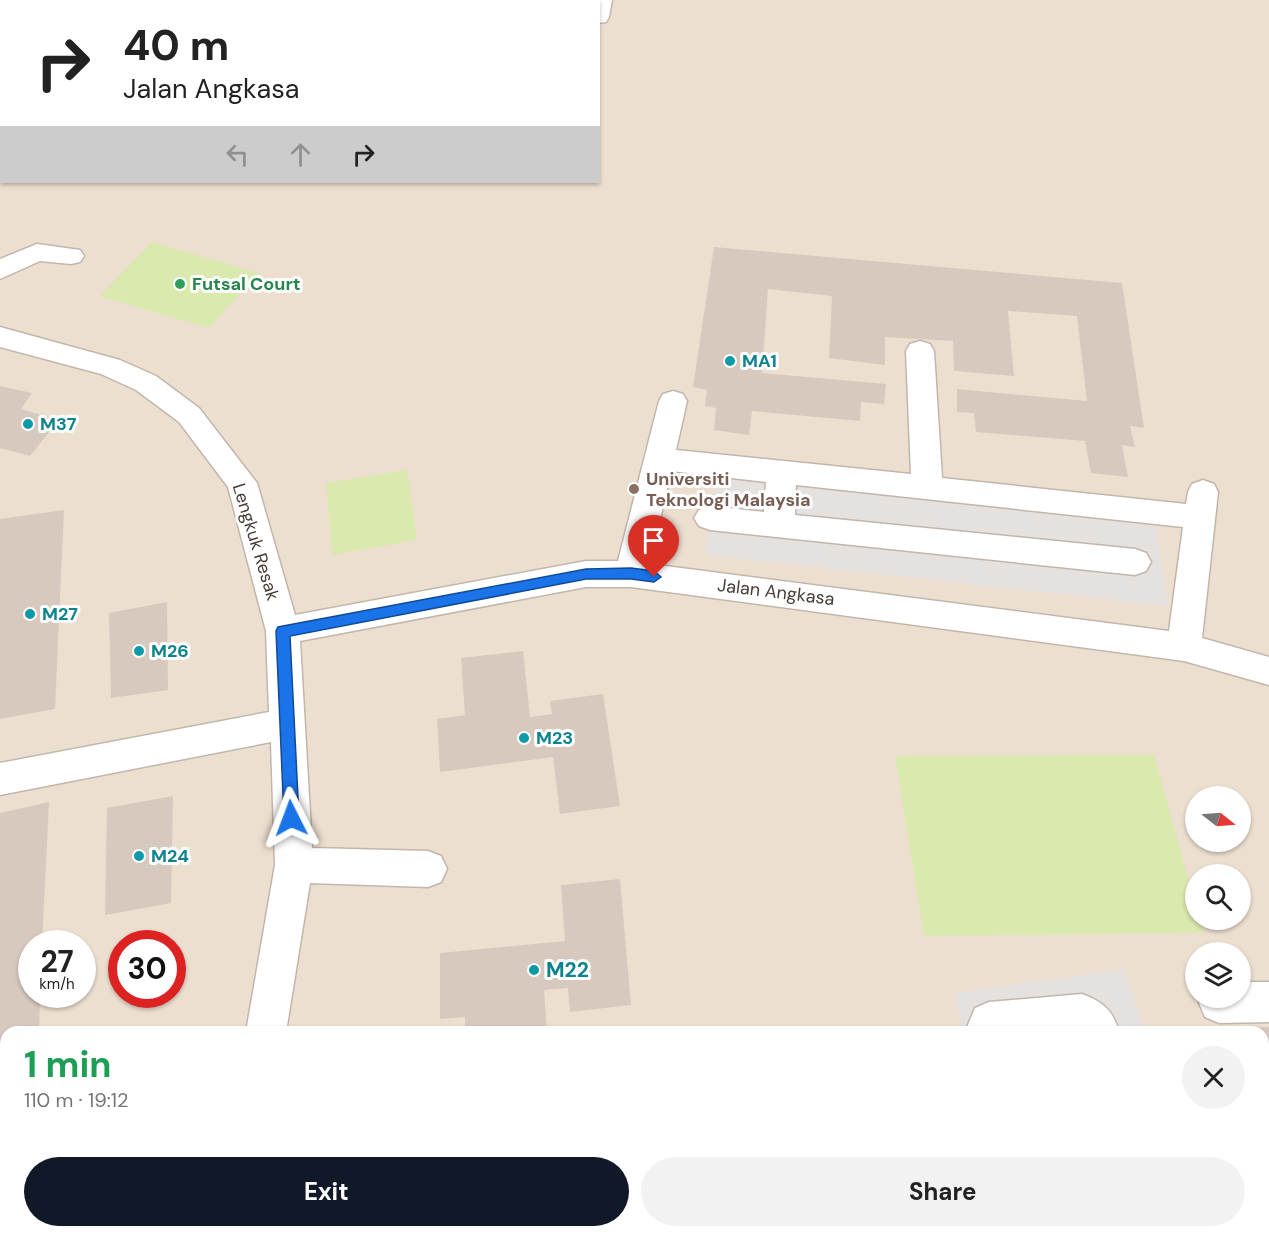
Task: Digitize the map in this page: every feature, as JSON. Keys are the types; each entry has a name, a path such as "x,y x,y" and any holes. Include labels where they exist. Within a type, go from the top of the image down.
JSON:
{"street":[{"path":"0,270 37,252 71,256"},
{"name":"Lengkuk Resak","path":"0,337 110,367 146,383 189,415 242,483 282,631 294,865 267,1026"},
{"path":"920,351 927,487"},
{"path":"631,574 673,401"},
{"path":"660,459 1082,504 1202,505 1184,647"},
{"path":"778,525 782,472"},
{"path":"1082,504 1085,556"},
{"path":"710,518 1136,562"},
{"name":"Jalan Angkasa","path":"282,631 586,574 631,574 1184,647 1269,671"},
{"path":"0,779 287,724"},
{"path":"294,865 428,869"},
{"path":"1251,1002 1269,1002"},
{"path":"987,1026 989,1022 1082,1014 1096,1026"}],"shaded area":[{"name":"Universiti Teknologi Malaysia","path":"600,0 1269,0 1269,1026 0,1026 0,183 600,183"},
{"path":"717,476 1156,522 1168,606 705,555"},
{"path":"1124,969 1144,1026 962,1026 954,993"}],"green space":[{"name":"Futsal Court","path":"152,242 259,273 209,328 100,296"},
{"path":"407,470 417,540 332,555 326,483"},
{"path":"1154,755 1185,867 1185,930 1203,930 1204,933 924,936 895,756"}],"building":[{"name":"MA1","path":"714,247 1122,283 1144,428 1130,426 1135,447 1122,445 1128,477 1091,473 1085,441 976,432 974,413 957,412 957,389 1087,401 1077,316 1008,311 1014,376 954,371 953,341 885,337 885,365 829,358 832,296 768,289 762,373 886,384 884,404 861,402 860,421 752,411 749,435 714,430 716,408 705,406 707,390 693,387"},
{"name":"M37","path":"0,386 32,393 21,409 59,420 30,456 0,448"},
{"name":"M27","path":"64,510 55,709 0,719 0,519"},
{"name":"M26","path":"167,602 168,690 111,698 109,613"},
{"name":"M23","path":"523,651 530,717 552,714 550,701 603,694 620,806 560,814 553,757 440,772 437,719 465,715 461,658"},
{"name":"M24","path":"173,796 171,903 105,915 107,808"},
{"path":"49,802 43,930 18,930 18,1008 40,1008 39,1026 0,1026 0,813"},
{"name":"M22","path":"620,879 631,1005 570,1012 568,988 544,990 547,1026 465,1026 465,1017 440,1019 440,953 565,941 561,885"}],"place":[{"name":"Futsal Court","path":"180,284"},
{"name":"MA1","path":"730,361"},
{"name":"M37","path":"28,424"},
{"name":"Universiti Teknologi Malaysia","path":"634,489"},
{"name":"M27","path":"30,614"},
{"name":"M26","path":"139,651"},
{"name":"M23","path":"524,738"},
{"name":"M24","path":"139,856"},
{"name":"M22","path":"534,970"}],"route":[{"path":"291,818 282,631 586,574 631,574 654,577"}]}
